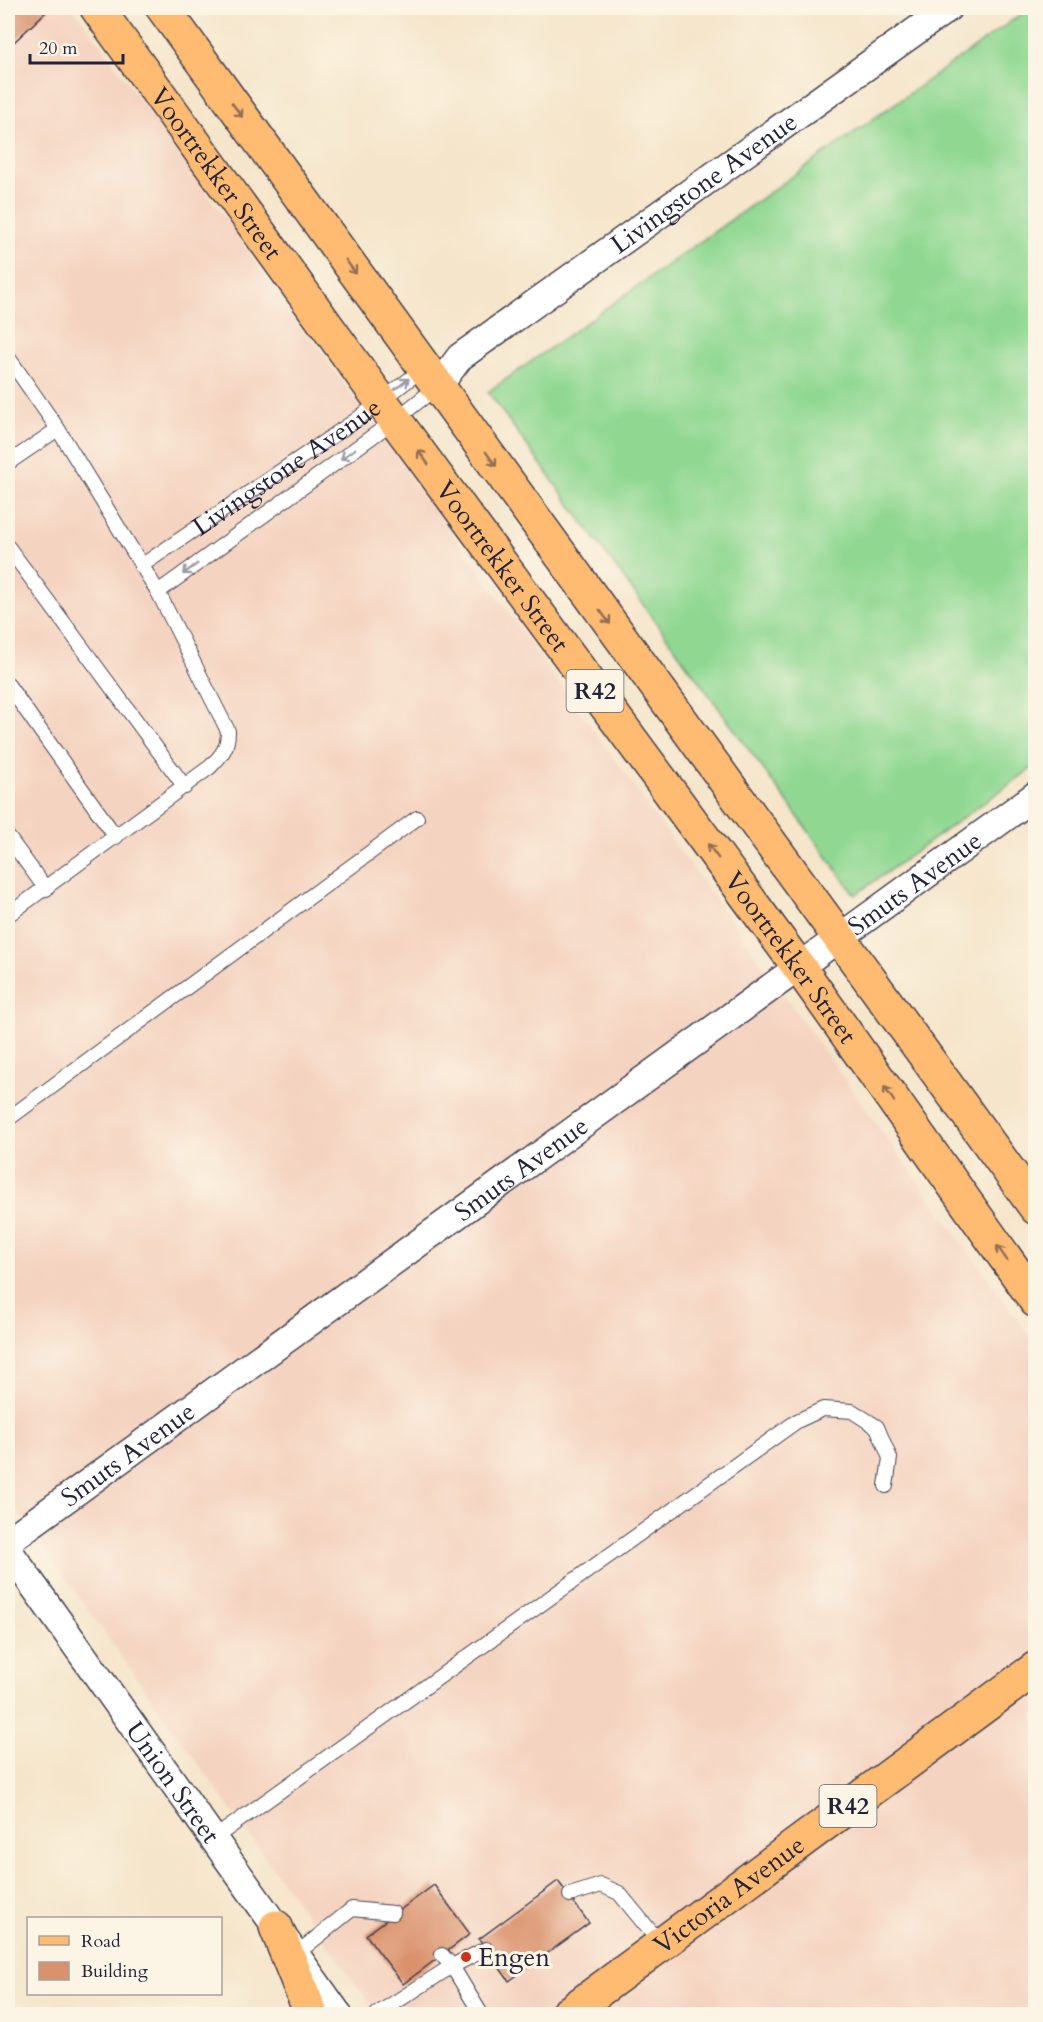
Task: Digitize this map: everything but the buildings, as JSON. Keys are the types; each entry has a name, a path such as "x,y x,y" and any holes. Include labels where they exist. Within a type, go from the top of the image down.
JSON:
{"main road":[{"name":"Voortrekker Street","path":"97,8 388,410 799,967 1035,1301"},
{"name":"Voortrekker Street","path":"163,8 1035,1208"},
{"name":"Victoria Avenue","path":"567,2014 1035,1668"},
{"path":"276,1927 311,2014"}],"street":[{"name":"Livingstone Avenue","path":"431,377 948,8"},
{"name":"Smuts Avenue","path":"8,1541 1035,795"},
{"name":"Union Street","path":"8,1550 338,2014"}],"lane":[{"path":"8,357 58,429 158,592 228,731 228,743 223,755 185,787 8,915"},
{"name":"Livingstone Avenue","path":"158,592 431,377"},
{"name":"Livingstone Avenue","path":"141,566 388,410 431,377"},
{"path":"8,463 58,429"},
{"path":"8,547 185,787"},
{"path":"8,686 116,837"},
{"path":"8,1119 417,818"},
{"path":"8,837 46,889"},
{"path":"213,1839 797,1421 823,1409 852,1411 877,1427 890,1458 885,1486"},
{"path":"570,1895 601,1886 619,1893 661,1944"},
{"path":"295,1955 352,1909 393,1912"},
{"path":"377,2014 452,1966 486,1949"},
{"path":"442,1955 452,1966 481,2014"}],"shaded area":[{"path":"8,8 74,8 1035,1344 1035,2014 377,2014 8,1498"}],"green space":[{"path":"1030,8 1036,8 1035,766 855,895 488,392"}],"place":[{"name":"Engen","path":"466,1957"}]}
